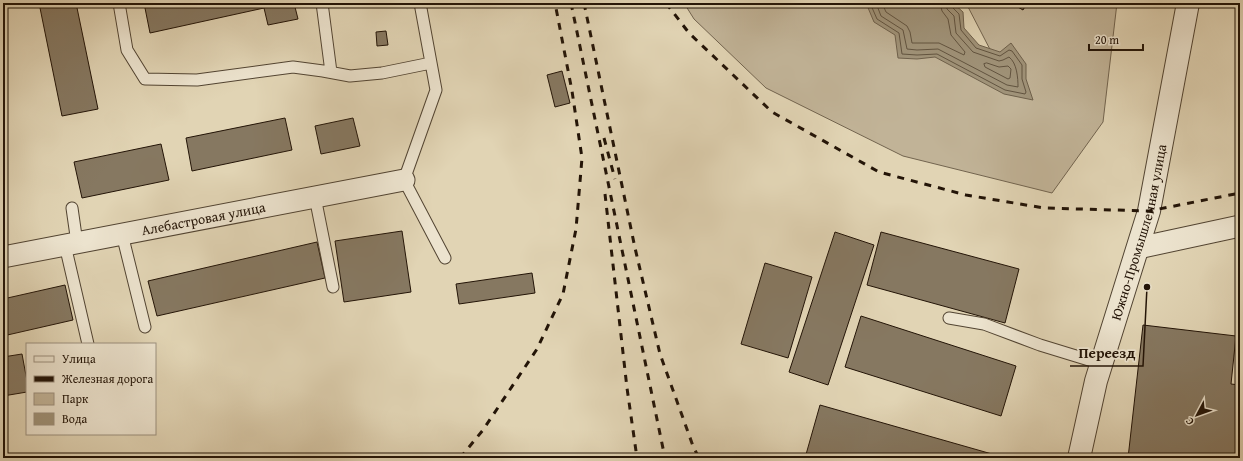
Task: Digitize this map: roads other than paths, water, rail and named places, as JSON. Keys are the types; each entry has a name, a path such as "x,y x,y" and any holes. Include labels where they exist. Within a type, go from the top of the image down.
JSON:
{"street":[{"name":"Южно-Промышленная улица","path":"1079,458 1096,381 1149,211 1188,3"},
{"name":"Алебастровая улица","path":"3,258 404,180"},
{"path":"1138,248 1240,226"}],"lane":[{"path":"119,3 127,50 145,79 197,80 292,67 350,76 382,73 431,63"},
{"path":"322,3 324,28 331,72"},
{"path":"420,3 436,90 404,180 445,258"},
{"path":"315,197 334,287"},
{"path":"72,208 71,244 88,343"},
{"path":"122,234 144,327"},
{"path":"949,318 984,324 1040,345 1102,364"}],"water":[{"path":"866,3 953,3 963,12 964,28 979,45 1000,52 1011,43 1026,64 1026,79 1033,100 1004,94 935,57 917,59 898,58 895,35 874,22"}],"railway":[{"path":"460,458 483,430 537,349 563,294 576,229 582,158 572,91 555,3"},
{"path":"571,3 665,458"},
{"path":"584,3 635,248 660,354 693,446 699,458"},
{"path":"666,3 689,33 772,112 879,172 966,195 1044,208 1149,211 1240,193"},
{"path":"604,138 615,179"},
{"path":"605,194 627,388 637,458"}],"place":[{"name":"Переезд","path":"1147,287"}]}
